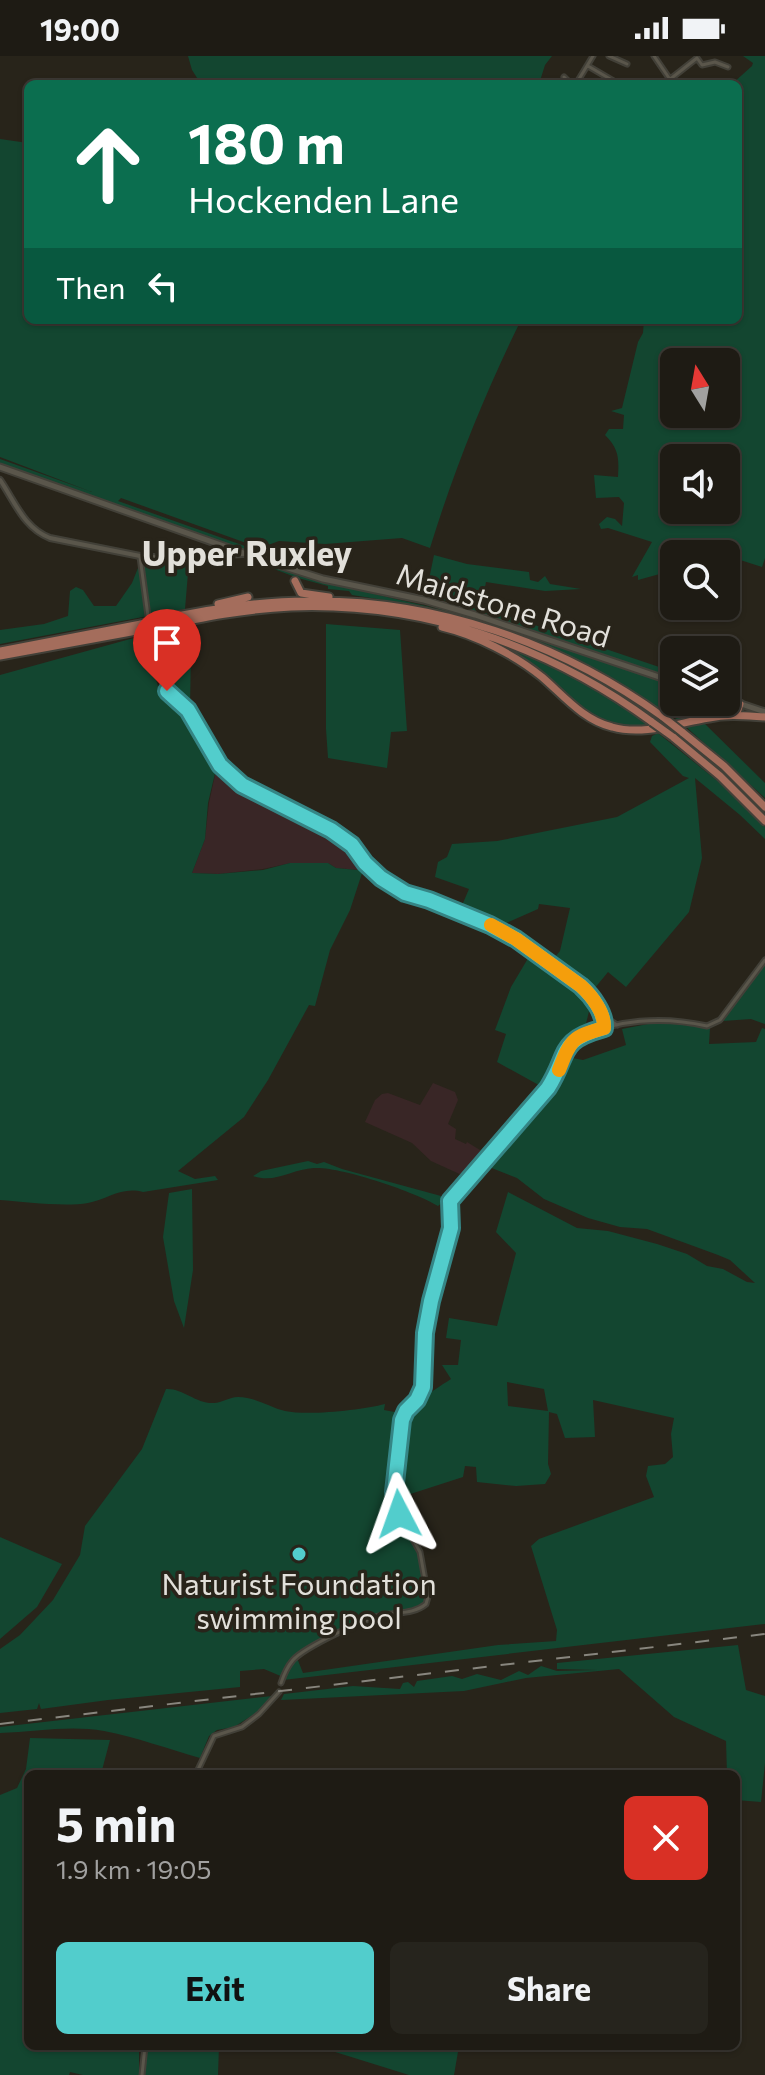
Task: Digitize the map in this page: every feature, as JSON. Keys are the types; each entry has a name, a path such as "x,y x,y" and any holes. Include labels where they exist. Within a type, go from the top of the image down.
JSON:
{"highway":[{"path":"295,581 298,589 306,595 355,599 434,614 582,666 663,717 724,766 765,807"},
{"path":"149,625 248,597"},
{"path":"170,618 277,602 331,601 383,605"},
{"path":"0,654 149,625 293,607 393,613 478,628 573,670 603,688 673,737 720,776 765,821"},
{"path":"393,613 448,628 507,654 540,676 587,716 609,727 629,731 650,730 726,716"},
{"path":"740,715 765,714"}],"main road":[{"name":"Maidstone Road","path":"0,467 323,579 424,600 660,677"},
{"path":"740,704 765,714"}],"street":[{"path":"577,80 593,56"},
{"path":"609,56 627,64"},
{"path":"654,56 669,78 696,57 702,65 715,62 728,67"},
{"path":"588,66 612,80"},
{"path":"564,77 568,80"},
{"path":"0,480 25,522 50,538 140,556 165,558 246,554"},
{"path":"140,556 157,672 167,691 192,716 220,765 242,785 331,830 352,845 381,878 405,893 459,912 516,939 581,986 605,1018 617,1025"},
{"path":"281,1683 287,1668 301,1654 366,1620 384,1614 413,1611 426,1604 428,1597 420,1552 399,1514 394,1492 402,1420 423,1387 425,1333 451,1228 450,1201 548,1088 569,1044 583,1035 617,1025 665,1019 713,1025 765,960"},
{"path":"604,1028 605,1018"},
{"path":"198,1770 214,1736 242,1727 279,1692"},
{"path":"142,2075 145,2050"}],"shaded area":[{"path":"218,761 242,785 352,845 365,863 358,870 336,868 328,863 291,863 218,874 192,873 205,839"},
{"path":"433,1083 455,1092 458,1100 448,1124 456,1129 455,1139 467,1142 488,1155 465,1181 464,1176 431,1161 412,1143 365,1122 375,1100 382,1094 388,1093 420,1105"}],"green space":[{"path":"188,56 552,56 540,80 198,80"},
{"path":"743,56 765,56 765,558 762,567 740,560 740,540 660,540 660,574 638,580 638,575 632,577 652,542 608,528 601,529 599,524 607,517 615,519 622,526 624,503 619,497 596,498 594,475 618,477 617,454 605,435 609,429 623,429 624,415 611,411 622,408 644,324 742,324 742,80 736,80 753,63"},
{"path":"0,139 24,142 24,324 519,324 471,432 430,548 402,538 325,544 279,541 260,548 121,498 118,501 259,551 247,553 0,464 0,459 92,492 0,457"},
{"path":"434,555 467,564 529,572 530,580 538,582 545,576 550,584 581,589 545,591 486,582 481,607 660,667 660,674 426,594"},
{"path":"239,556 335,585 474,617 660,680 660,709 584,663 530,640 434,608 352,595 349,591 328,589 328,586"},
{"path":"148,559 189,561 185,609 0,644 0,630 44,624 68,616 70,591 76,587 83,590 94,606 116,606 138,568 149,564"},
{"path":"326,624 400,630 407,731 391,732 387,768 328,758"},
{"path":"474,635 566,673 650,727 615,724 602,719 580,706 535,669"},
{"path":"141,636 158,686 189,718 217,765 208,803 205,839 192,873 263,870 290,863 328,863 336,868 357,870 365,864 350,910 330,950 315,1006 309,1005 244,1117 178,1171 195,1179 215,1176 218,1180 143,1192 128,1191 79,1204 0,1200 0,675"},
{"path":"191,650 190,708 169,689 164,678"},
{"path":"672,716 708,716 680,721"},
{"path":"702,721 765,783 765,798 684,725"},
{"path":"658,733 725,787 765,827 765,839 695,778 702,858 689,912 626,987 608,972 590,994 550,963 560,951 570,908 539,904 538,909 502,925 460,910 469,889 435,877 438,862 447,857 452,844 497,841 617,817 689,778 683,776 650,742 652,736"},
{"path":"522,944 589,995 591,1003 584,1032 573,1038 546,1089 497,1062 506,1034 495,1030 511,987 530,955"},
{"path":"765,963 765,1024 751,1019 723,1021"},
{"path":"658,1022 710,1028 709,1044 756,1042 762,1028 765,1029 765,1624 283,1680 283,1677 264,1669 240,1671 240,1687 41,1709 39,1703 37,1709 0,1713 0,1649 20,1635 53,1600 80,1555 85,1526 142,1449 166,1389 207,1403 244,1397 285,1411 335,1412 385,1404 384,1410 400,1413 393,1503 420,1552 428,1597 425,1604 412,1611 384,1614 307,1650 297,1658 303,1673 498,1645 556,1641 557,1630 531,1546 539,1539 654,1497 646,1476 648,1466 665,1464 673,1457 671,1434 674,1418 593,1400 595,1437 565,1438 557,1414 549,1412 548,1464 551,1474 545,1484 516,1486 477,1482 476,1467 465,1466 463,1477 398,1498 398,1483 406,1429 412,1411 425,1397 451,1379 442,1365 458,1365 461,1340 446,1338 449,1318 497,1326 516,1253 496,1232 508,1192 577,1228 608,1231 657,1244 755,1283 730,1260 647,1229 620,1227 588,1218 544,1199 517,1178 484,1165 551,1088 567,1057 583,1060 626,1045 622,1029","holes":["507,1382 544,1389 548,1411 508,1406"]},
{"path":"308,1161 317,1164 324,1162 441,1196 444,1201 438,1206 377,1181 326,1168 306,1169 269,1178 253,1176 261,1171"},
{"path":"192,1189 193,1270 184,1328 174,1301 163,1237 169,1193"},
{"path":"0,1537 62,1564 37,1607 0,1639"},
{"path":"738,1645 746,1690 765,1696 765,1763 761,1802 740,1800 740,1770 727,1770 726,1741 674,1717 619,1669 526,1678 464,1691 281,1700 284,1694 353,1686 400,1689 403,1683 408,1682 414,1687 417,1681 452,1676 462,1679 477,1674 501,1680 519,1671 528,1675 541,1666 557,1671 597,1670 557,1669 557,1663"},
{"path":"272,1696 256,1713 234,1727 217,1730 209,1736 200,1758 128,1736 91,1729 0,1733 0,1727"},
{"path":"30,1738 110,1740 102,1770 26,1769"},
{"path":"24,1773 24,2050 139,2050 139,2075 83,2075 70,2072 69,2075 0,2075 0,1795 17,1788"},
{"path":"147,2050 219,2050 218,2075 145,2075"},
{"path":"326,2050 458,2050 454,2075 409,2075"}],"railway":[{"path":"0,1724 765,1634"}],"slow traffic":[{"path":"491,925 516,939 581,986 605,1018 604,1028 574,1039 569,1044 559,1070"}],"place":[{"name":"Naturist Foundation swimming pool","path":"299,1554"}],"district":[{"name":"Upper Ruxley","path":"247,554"}],"route":[{"path":"167,691 188,710 220,765 242,785 331,830 352,845 381,878 405,893 459,912 516,939 589,993 605,1018 604,1028 574,1039 569,1044 548,1088 450,1201 451,1228 425,1333 423,1387 402,1420 394,1492 399,1514"}]}
